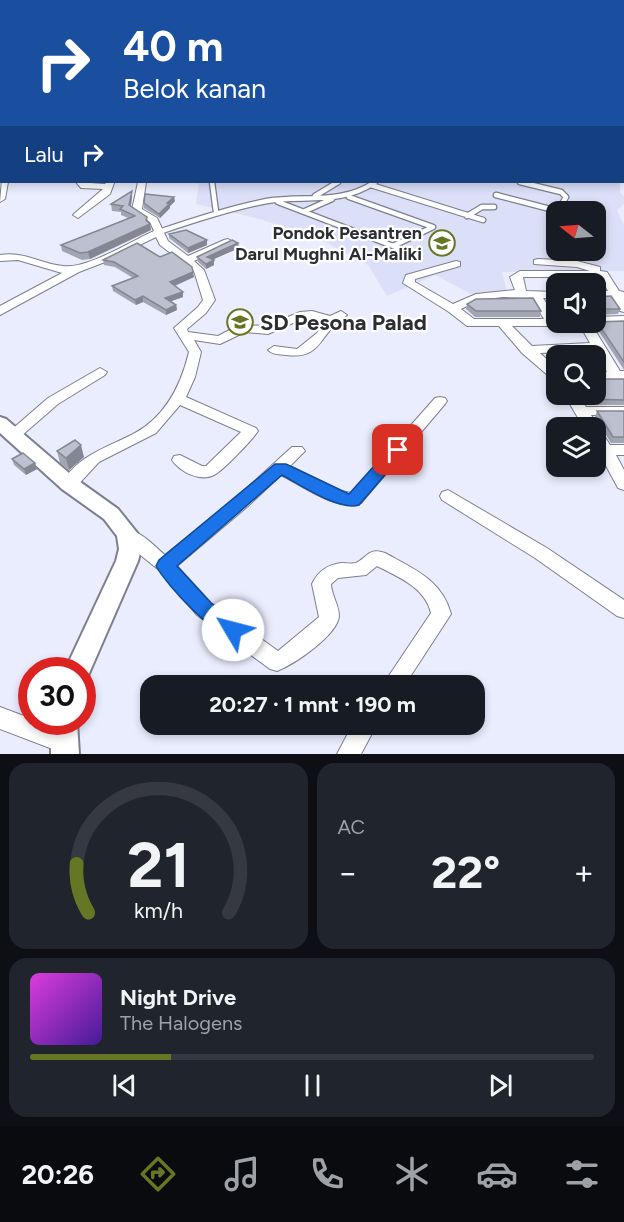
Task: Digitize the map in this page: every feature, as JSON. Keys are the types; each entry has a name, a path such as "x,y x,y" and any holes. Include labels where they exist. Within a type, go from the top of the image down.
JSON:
{"street":[{"path":"0,199 4,183"},
{"path":"78,215 107,192 109,184 90,188 80,183"},
{"path":"69,484 83,464 153,428 168,414 193,363 195,352 180,328 202,310 209,295 199,270 164,243 154,220 137,210 142,183"},
{"path":"0,310 75,270 159,232"},
{"path":"186,261 228,242"},
{"path":"0,258 16,256 53,268 75,270"},
{"path":"538,262 589,265 601,273"},
{"path":"456,264 422,273 408,280 471,323 546,322"},
{"path":"522,294 516,277 520,274 546,274"},
{"path":"606,278 619,294 624,308"},
{"path":"453,309 470,298 522,294 546,295"},
{"path":"535,295 546,311"},
{"path":"186,335 220,340 243,328 268,330 300,316 337,318 321,336 300,353 274,350"},
{"path":"606,321 624,320"},
{"path":"503,323 527,350 546,366"},
{"path":"527,350 546,349"},
{"path":"606,357 620,375"},
{"path":"100,372 8,428 35,456 111,514 128,534 165,566 204,609 277,662 291,655 326,622 329,616 321,584 325,578 339,570 360,570 373,559 379,558 430,588 440,605 441,614 399,675"},
{"path":"176,398 251,431 210,471 200,472 180,460"},
{"path":"281,468 338,497 355,499 440,401"},
{"path":"578,405 586,417"},
{"path":"582,411 624,411"},
{"path":"606,450 624,450"},
{"path":"165,566 281,468 297,451"},
{"path":"606,452 624,484"},
{"path":"448,496 541,553 624,610"},
{"path":"84,657 127,561 130,549 128,534"},
{"path":"0,718 64,739"},
{"path":"348,754 359,735"}],"lane":[{"path":"212,183 216,212"},
{"path":"313,197 336,183"},
{"path":"349,197 373,183 483,220"},
{"path":"496,195 550,209 559,209 565,201 566,197 561,192 524,183"},
{"path":"305,211 337,197"},
{"path":"159,232 216,212 273,200 349,197 433,227 393,246"},
{"path":"273,200 405,251"},
{"path":"467,216 482,207 494,207"}],"shaded area":[{"name":"Pondok Pesantren Darul Mughni Al-Maliki","path":"199,183 620,183 620,193 624,196 624,204 617,210 624,226 624,271 502,272 507,292 471,294 435,275 387,296 368,265 314,236 252,217 196,204"}],"building":[{"path":"132,191 129,205 147,217 146,220 150,224 88,252 80,253 61,245 135,216 120,209 123,206 111,204"},
{"path":"145,194 174,197 159,214 144,203"},
{"path":"186,230 207,240 188,248 169,234"},
{"path":"232,240 238,243 207,257 214,260 206,264 197,257"},
{"path":"137,243 160,257 172,252 192,267 193,272 170,282 183,292 165,298 176,305 166,310 143,296 135,300 112,286 138,276 114,262 103,260"},
{"path":"606,296 611,296 620,309 606,309"},
{"path":"533,298 541,311 476,311 467,304 476,299"},
{"path":"624,321 624,362 604,333 606,322"},
{"path":"606,379 624,379 624,400 606,399"},
{"path":"597,411 624,411 624,437 613,437 606,426 606,417 601,417"},
{"path":"75,440 81,445 66,458 57,451"},
{"path":"23,453 35,463 24,469 12,459"}],"place":[{"name":"Pondok Pesantren Darul Mughni Al-Maliki","path":"442,243"},
{"name":"SD Pesona Palad","path":"240,322"}],"route":[{"path":"233,630 204,609 165,566 281,468 338,497 353,500 398,450"}]}
